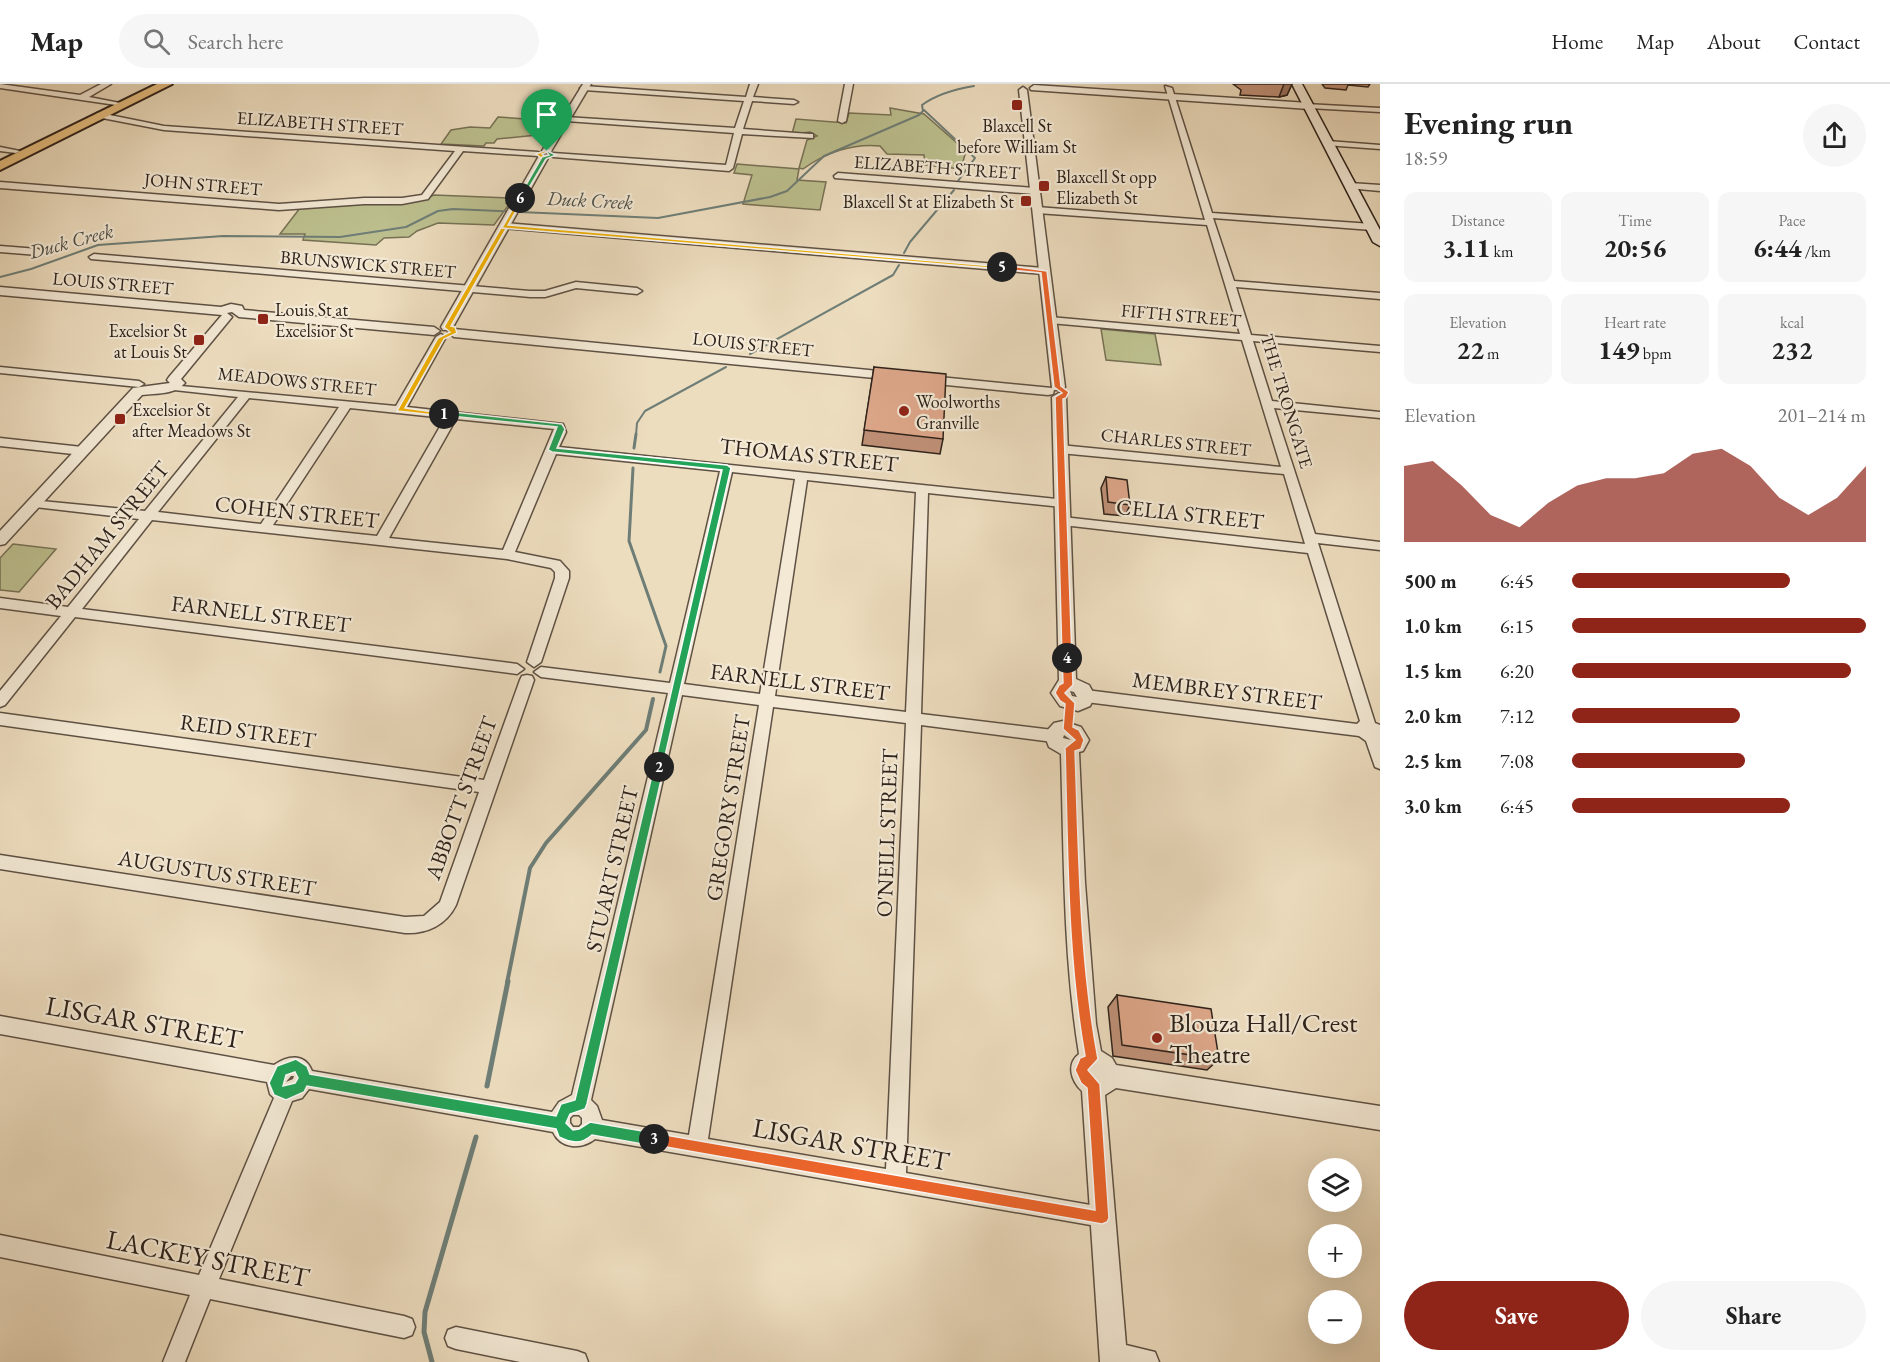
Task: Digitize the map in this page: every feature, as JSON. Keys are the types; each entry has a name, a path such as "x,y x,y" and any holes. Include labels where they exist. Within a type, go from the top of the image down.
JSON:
{"main road":[{"path":"0,159 156,84"},
{"path":"0,166 166,84"},
{"path":"1297,84 1377,234"}],"street":[{"path":"26,90 38,84"},
{"path":"81,98 107,84"},
{"path":"738,132 754,84"},
{"path":"842,121 849,84"},
{"path":"0,86 116,103"},
{"path":"400,409 585,86 794,102"},
{"path":"1145,1362 1114,1359 1102,1218 1098,1073 1085,1024 1064,738 1074,694 1060,449 1050,320 1034,191 1025,87 1170,92 1309,106 1380,110"},
{"name":"THE TRONGATE","path":"1170,92 1380,763"},
{"name":"ELIZABETH STREET","path":"100,116 151,127 729,168 738,132"},
{"path":"566,119 810,136"},
{"path":"1328,143 1380,147"},
{"path":"0,149 16,151"},
{"name":"JOHN STREET","path":"0,185 279,207 305,207 361,201 403,201 425,197 460,149"},
{"name":"ELIZABETH STREET","path":"838,176 1034,191"},
{"path":"1350,186 1380,188"},
{"path":"1037,210 1209,219 1377,234"},
{"path":"507,222 1044,271"},
{"path":"0,249 38,252"},
{"name":"BRUNSWICK STREET","path":"94,257 469,290 545,294 576,285 637,291"},
{"path":"1230,284 1380,296"},
{"name":"LOUIS STREET","path":"0,291 1055,392"},
{"path":"0,370 138,387 174,383 229,314"},
{"name":"FIFTH STREET","path":"1050,320 1380,349"},
{"name":"MEADOWS STREET","path":"174,383 246,394 559,426 561,429 552,450"},
{"path":"1,538 138,387"},
{"name":"BADHAM STREET","path":"0,701 246,394"},
{"path":"264,529 347,404"},
{"path":"1268,404 1380,414"},
{"path":"380,542 453,414"},
{"path":"0,442 82,451"},
{"name":"CHARLES STREET","path":"1060,449 1288,471"},
{"path":"507,555 552,450"},
{"name":"THOMAS STREET","path":"552,450 1062,503"},
{"name":"STUART STREET","path":"580,1104 727,468"},
{"name":"GREGORY STREET","path":"697,1147 802,476"},
{"name":"O'NEILL STREET","path":"896,1180 922,488"},
{"name":"COHEN STREET","path":"35,503 507,555 555,564"},
{"name":"CELIA STREET","path":"1063,521 1311,544 1380,546"},
{"name":"ABBOTT STREET","path":"427,923 441,915 447,905 562,578 562,571 555,564"},
{"name":"FARNELL STREET","path":"0,603 1064,738"},
{"name":"MEMBREY STREET","path":"1074,694 1372,732"},
{"name":"REID STREET","path":"0,719 489,787"},
{"name":"AUGUSTUS STREET","path":"0,862 405,925 427,923"},
{"name":"LISGAR STREET","path":"0,1025 282,1084 286,1067 296,1066 303,1070 304,1079 560,1123"},
{"path":"1098,1073 1380,1118"},
{"path":"174,1362 243,1192 282,1084"},
{"path":"580,1104 591,1114 590,1128 582,1135 572,1137 564,1132 560,1123 565,1109 580,1104"},
{"name":"LISGAR STREET","path":"590,1128 1102,1218"},
{"name":"LACKEY STREET","path":"0,1246 404,1327"},
{"path":"456,1338 577,1362"}],"green space":[{"path":"890,108 924,114 966,151 961,169 925,165 924,155 887,154 880,146 870,145 840,150 803,169 799,168 807,140 817,136 810,132 792,134 796,119 846,123 849,113 891,115"},
{"path":"498,117 555,121 547,134 497,139 494,143 486,143 484,146 441,144 451,130 470,127 490,128"},
{"path":"737,164 799,169 797,180 826,182 820,210 743,204 752,175 734,173"},
{"path":"434,195 509,198 506,203 510,203 494,225 438,223 417,231 409,237 384,238 376,245 303,240 305,234 280,234 300,208 422,200"},
{"path":"1101,329 1155,334 1161,365 1106,360"},
{"path":"13,544 56,549 19,592 0,590 0,558"}],"building":[{"name":"Woolworths Granville","path":"874,367 946,374 943,439 864,430"},
{"path":"1106,477 1127,480 1130,505 1108,502"},
{"name":"Blouza Hall/Crest Theatre","path":"1117,995 1211,1009 1219,1059 1122,1045"}],"waterway":[{"name":"Duck Creek","path":"0,277 31,269 98,245 223,236 340,237 406,227 438,211 453,209 658,218 770,197 787,191 824,156 919,115 923,111 922,105 934,98 954,90 974,86"},
{"path":"924,110 975,158 958,181"},
{"path":"904,253 910,242 954,190"},
{"path":"750,354 893,275 899,265"},
{"path":"636,435 637,423 645,411 726,367"},
{"path":"634,448 636,434"},
{"path":"633,468 629,541 666,646 660,672"},
{"path":"507,983 530,868 546,843 646,730 653,699"},
{"path":"487,1086 508,981"},
{"path":"432,1362 424,1332 425,1312 476,1137"}],"place":[{"name":"Blaxcell St before William St","path":"1017,105"},
{"name":"Blaxcell St opp Elizabeth St","path":"1044,186"},
{"name":"Blaxcell St at Elizabeth St","path":"1026,201"},
{"name":"Louis St at Excelsior St","path":"263,319"},
{"name":"Excelsior St at Louis St","path":"199,340"},
{"name":"Woolworths Granville","path":"904,411"},
{"name":"Excelsior St after Meadows St","path":"120,419"},
{"name":"Blouza Hall/Crest Theatre","path":"1157,1038"}],"route":[{"path":"547,151 538,154 543,158 516,204 469,290 449,323 447,327 453,328 454,333 441,338 400,409 559,426 561,429 552,450 727,468 580,1104 565,1109 560,1123 475,1108 304,1079 300,1087 291,1093 282,1092 277,1087 278,1074 286,1067 296,1066 303,1070 304,1079 560,1123 564,1132 572,1137 582,1135 590,1128 1102,1218 1094,1084 1085,1079 1082,1070 1084,1062 1091,1059 1086,1035 1075,883 1070,748 1077,746 1080,740 1076,733 1068,729 1070,703 1060,693 1062,687 1068,685 1059,397 1066,394 1065,390 1058,387 1044,271 504,226 543,158 553,155 547,151"}]}
